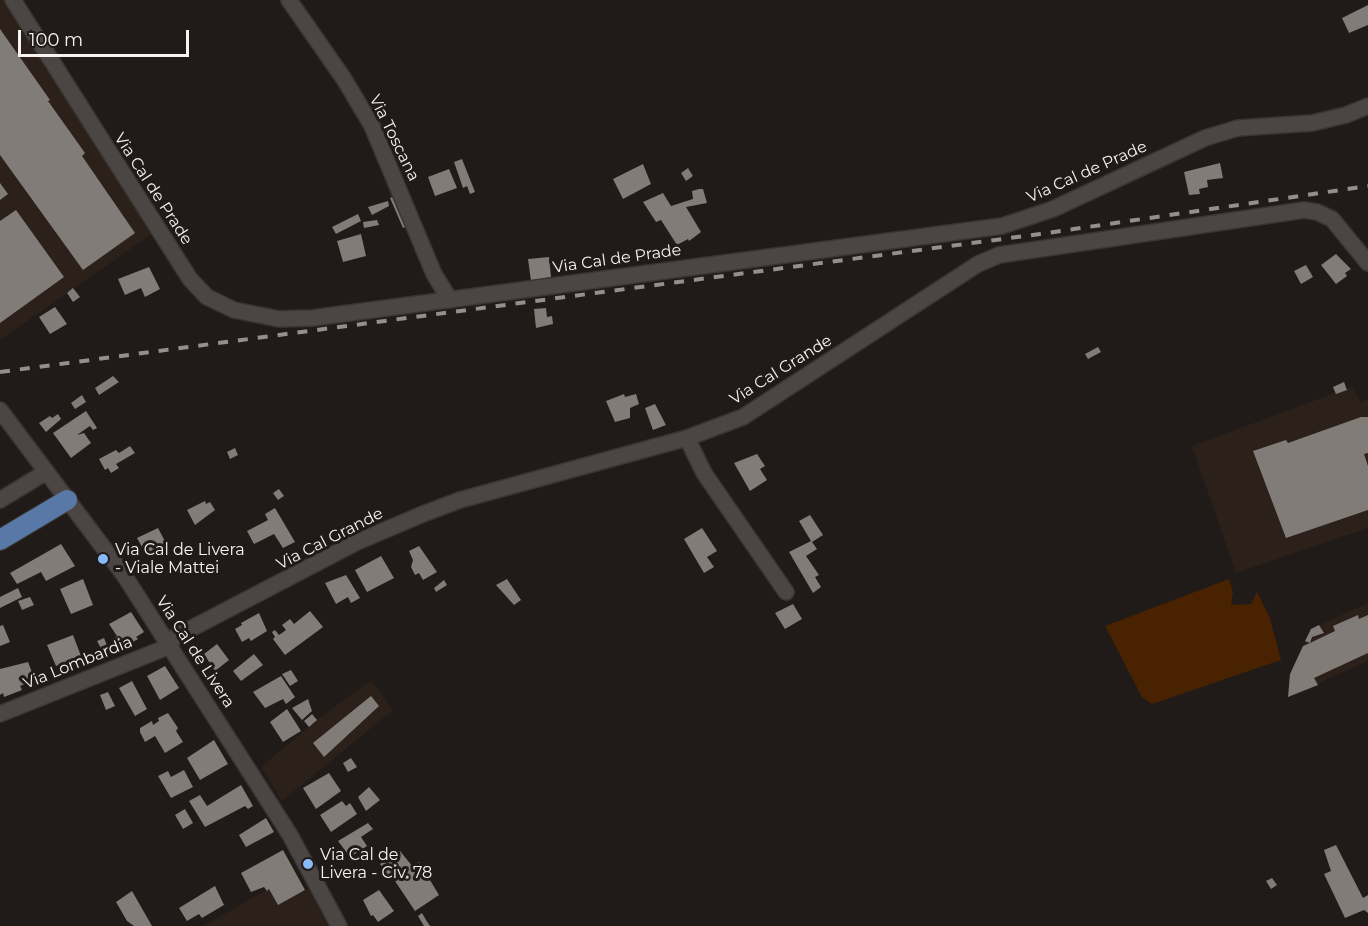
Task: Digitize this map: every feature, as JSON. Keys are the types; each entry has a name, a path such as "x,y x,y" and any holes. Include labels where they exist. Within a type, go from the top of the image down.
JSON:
{"main road":[{"path":"0,540 67,500"}],"street":[{"name":"Via Cal de Prade","path":"13,0 190,279 207,297 234,310 279,319 450,300 1012,224 1053,209 1205,138 1238,128 1312,123 1346,115 1368,106"},
{"name":"Via Toscana","path":"289,0 338,70 372,126 434,274 450,300"},
{"name":"Via Cal Grande","path":"169,644 175,637 357,542 423,514 460,500 687,438 743,417 978,264 999,255 1304,210 1317,212 1332,219 1368,263"},
{"name":"Via Cal de Livera","path":"0,410 124,575 290,834 339,926"},
{"path":"687,438 704,473 786,592"},
{"path":"0,500 46,471"},
{"name":"Via Lombardia","path":"0,714 169,644"}],"shaded area":[{"path":"0,0 5,0 153,233 0,340"},
{"path":"1344,382 1347,389 1352,387 1361,402 1368,399 1368,528 1236,573 1192,446 1335,393 1333,387"},
{"path":"1229,579 1233,592 1231,605 1251,604 1257,592 1270,618 1281,660 1152,704 1142,697 1105,626"},
{"path":"1368,603 1368,661 1288,697 1290,674 1311,629"},
{"path":"371,680 393,710 282,801 261,767 317,720"},
{"path":"269,889 278,904 309,889 328,926 203,926"}],"building":[{"path":"1368,5 1368,25 1349,33 1342,18"},
{"path":"0,29 50,100 48,101 85,153 82,156 135,233 83,270 0,155"},
{"path":"462,159 475,192 470,194 467,186 463,188 454,162"},
{"path":"1220,163 1223,178 1207,180 1208,187 1199,189 1200,194 1189,195 1184,172"},
{"path":"643,164 651,184 623,199 613,179"},
{"path":"688,168 693,176 686,181 681,173"},
{"path":"449,169 457,188 435,196 428,177"},
{"path":"0,183 8,194 0,200"},
{"path":"703,189 707,203 686,207 701,232 689,241 688,239 677,245 661,220 656,222 643,202 663,193 671,206 693,199 692,191"},
{"path":"401,194 413,224 403,228 390,198"},
{"path":"388,201 389,206 372,215 368,207"},
{"path":"16,210 64,277 0,323 0,221"},
{"path":"358,214 361,221 336,234 332,227"},
{"path":"377,220 379,225 364,228 363,222"},
{"path":"361,234 366,256 343,262 337,241"},
{"path":"1336,254 1351,269 1345,273 1347,276 1336,284 1321,265"},
{"path":"549,257 551,277 531,281 528,259"},
{"path":"1306,265 1313,277 1301,284 1294,271"},
{"path":"149,267 160,289 145,297 141,288 125,295 118,279"},
{"path":"73,288 80,297 73,302 67,293"},
{"path":"55,307 67,324 50,334 39,317"},
{"path":"546,308 547,317 552,316 553,324 536,328 534,309"},
{"path":"1098,347 1101,352 1088,359 1085,354"},
{"path":"113,376 119,382 99,395 95,388"},
{"path":"1344,382 1347,390 1336,394 1333,387"},
{"path":"624,394 625,397 636,394 639,404 630,408 630,418 615,422 606,401"},
{"path":"82,395 86,402 75,409 71,403"},
{"path":"655,404 666,425 653,430 645,408"},
{"path":"86,411 97,428 93,430 90,426 77,435 84,433 91,443 71,458 53,433"},
{"path":"58,414 61,419 46,432 39,423"},
{"path":"1361,417 1368,417 1368,453 1364,454 1368,466 1368,510 1286,538 1253,451 1286,440 1288,443"},
{"path":"130,446 135,453 116,464 119,468 111,473 108,468 105,470 99,459 116,450 119,453"},
{"path":"235,448 238,455 230,459 227,452"},
{"path":"757,454 765,466 760,469 767,480 750,491 734,463"},
{"path":"279,489 284,496 278,500 273,493"},
{"path":"205,501 206,504 210,502 215,510 195,525 187,510"},
{"path":"275,508 295,542 283,548 274,534 254,544 247,531 268,520 265,514"},
{"path":"810,515 823,535 812,542 817,549 806,556 819,575 815,577 821,587 813,593 789,552 811,541 799,521"},
{"path":"158,528 167,545 147,556 137,538"},
{"path":"702,528 717,551 707,557 714,567 704,573 684,539"},
{"path":"61,544 75,566 46,581 41,572 17,584 10,573"},
{"path":"419,546 437,572 423,580 419,573 415,575 411,567 413,560 409,551"},
{"path":"381,556 394,578 367,592 355,570"},
{"path":"346,575 360,598 351,603 348,597 336,604 325,583"},
{"path":"83,579 93,605 71,614 60,589"},
{"path":"507,579 521,600 514,605 496,585"},
{"path":"444,580 447,585 436,592 434,588"},
{"path":"18,588 22,597 0,608 0,597"},
{"path":"30,597 34,605 22,610 18,601"},
{"path":"793,604 802,619 785,629 775,613"},
{"path":"310,611 323,627 285,655 273,639 275,637 272,632 275,630 279,635 286,630 282,625 290,619 294,624"},
{"path":"131,612 144,632 136,637 138,639 117,651 111,640 117,636 109,624"},
{"path":"259,613 267,631 251,641 249,638 242,642 235,629"},
{"path":"1358,615 1359,619 1368,615 1368,653 1314,678 1318,685 1288,697 1290,674 1303,646 1335,631 1333,626"},
{"path":"3,625 10,642 0,646 0,626"},
{"path":"1319,625 1324,633 1312,637 1310,643 1305,641 1311,629"},
{"path":"73,635 81,656 56,666 47,645"},
{"path":"104,638 108,648 102,650 97,641"},
{"path":"217,644 229,660 215,671 204,654"},
{"path":"254,654 263,665 241,681 233,671"},
{"path":"28,662 35,680 20,686 22,690 4,697 3,693 0,695 0,669"},
{"path":"165,666 179,688 160,700 147,676"},
{"path":"291,670 298,681 290,686 282,674"},
{"path":"281,676 295,697 286,704 283,699 265,708 253,692"},
{"path":"132,681 147,709 135,716 119,688"},
{"path":"108,692 115,706 106,710 100,695"},
{"path":"371,696 379,706 324,757 313,743"},
{"path":"308,699 312,711 302,720 292,708"},
{"path":"287,709 301,731 283,742 270,722"},
{"path":"168,713 178,728 176,731 183,742 165,753 155,736 145,742 140,728 152,721 153,725 159,721 158,718"},
{"path":"312,714 317,720 309,727 304,721"},
{"path":"214,740 228,764 200,780 187,758"},
{"path":"351,758 357,767 348,772 343,763"},
{"path":"184,770 193,787 171,798 158,776 168,771 171,777"},
{"path":"329,773 341,791 316,809 303,788"},
{"path":"241,785 253,806 248,809 245,806 205,827 189,801 200,795 207,806"},
{"path":"369,787 380,800 366,811 358,797"},
{"path":"342,801 346,806 350,803 357,814 331,832 320,815"},
{"path":"185,809 193,823 183,829 175,815"},
{"path":"266,818 274,832 246,847 239,835"},
{"path":"368,823 373,829 361,837 367,846 350,857 338,841"},
{"path":"1336,845 1363,898 1368,895 1368,913 1364,910 1345,918 1324,874 1331,871 1324,850"},
{"path":"283,850 305,890 278,905 269,889 267,891 264,887 251,892 241,873"},
{"path":"400,851 413,867 419,862 439,895 415,911 393,878 388,881 380,864"},
{"path":"1272,878 1277,885 1271,889 1266,881"},
{"path":"215,886 224,905 202,918 199,914 187,921 179,908"},
{"path":"379,890 394,911 378,922 373,915 371,916 363,900"},
{"path":"132,891 152,926 134,926 127,921 116,902"},
{"path":"422,913 430,926 424,926 418,916"}],"railway":[{"path":"0,372 1040,234 1368,186"}],"place":[{"name":"Via Cal de Livera - Viale Mattei","path":"103,559"},
{"name":"Via Cal de Livera - Civ. 78","path":"308,864"}]}
